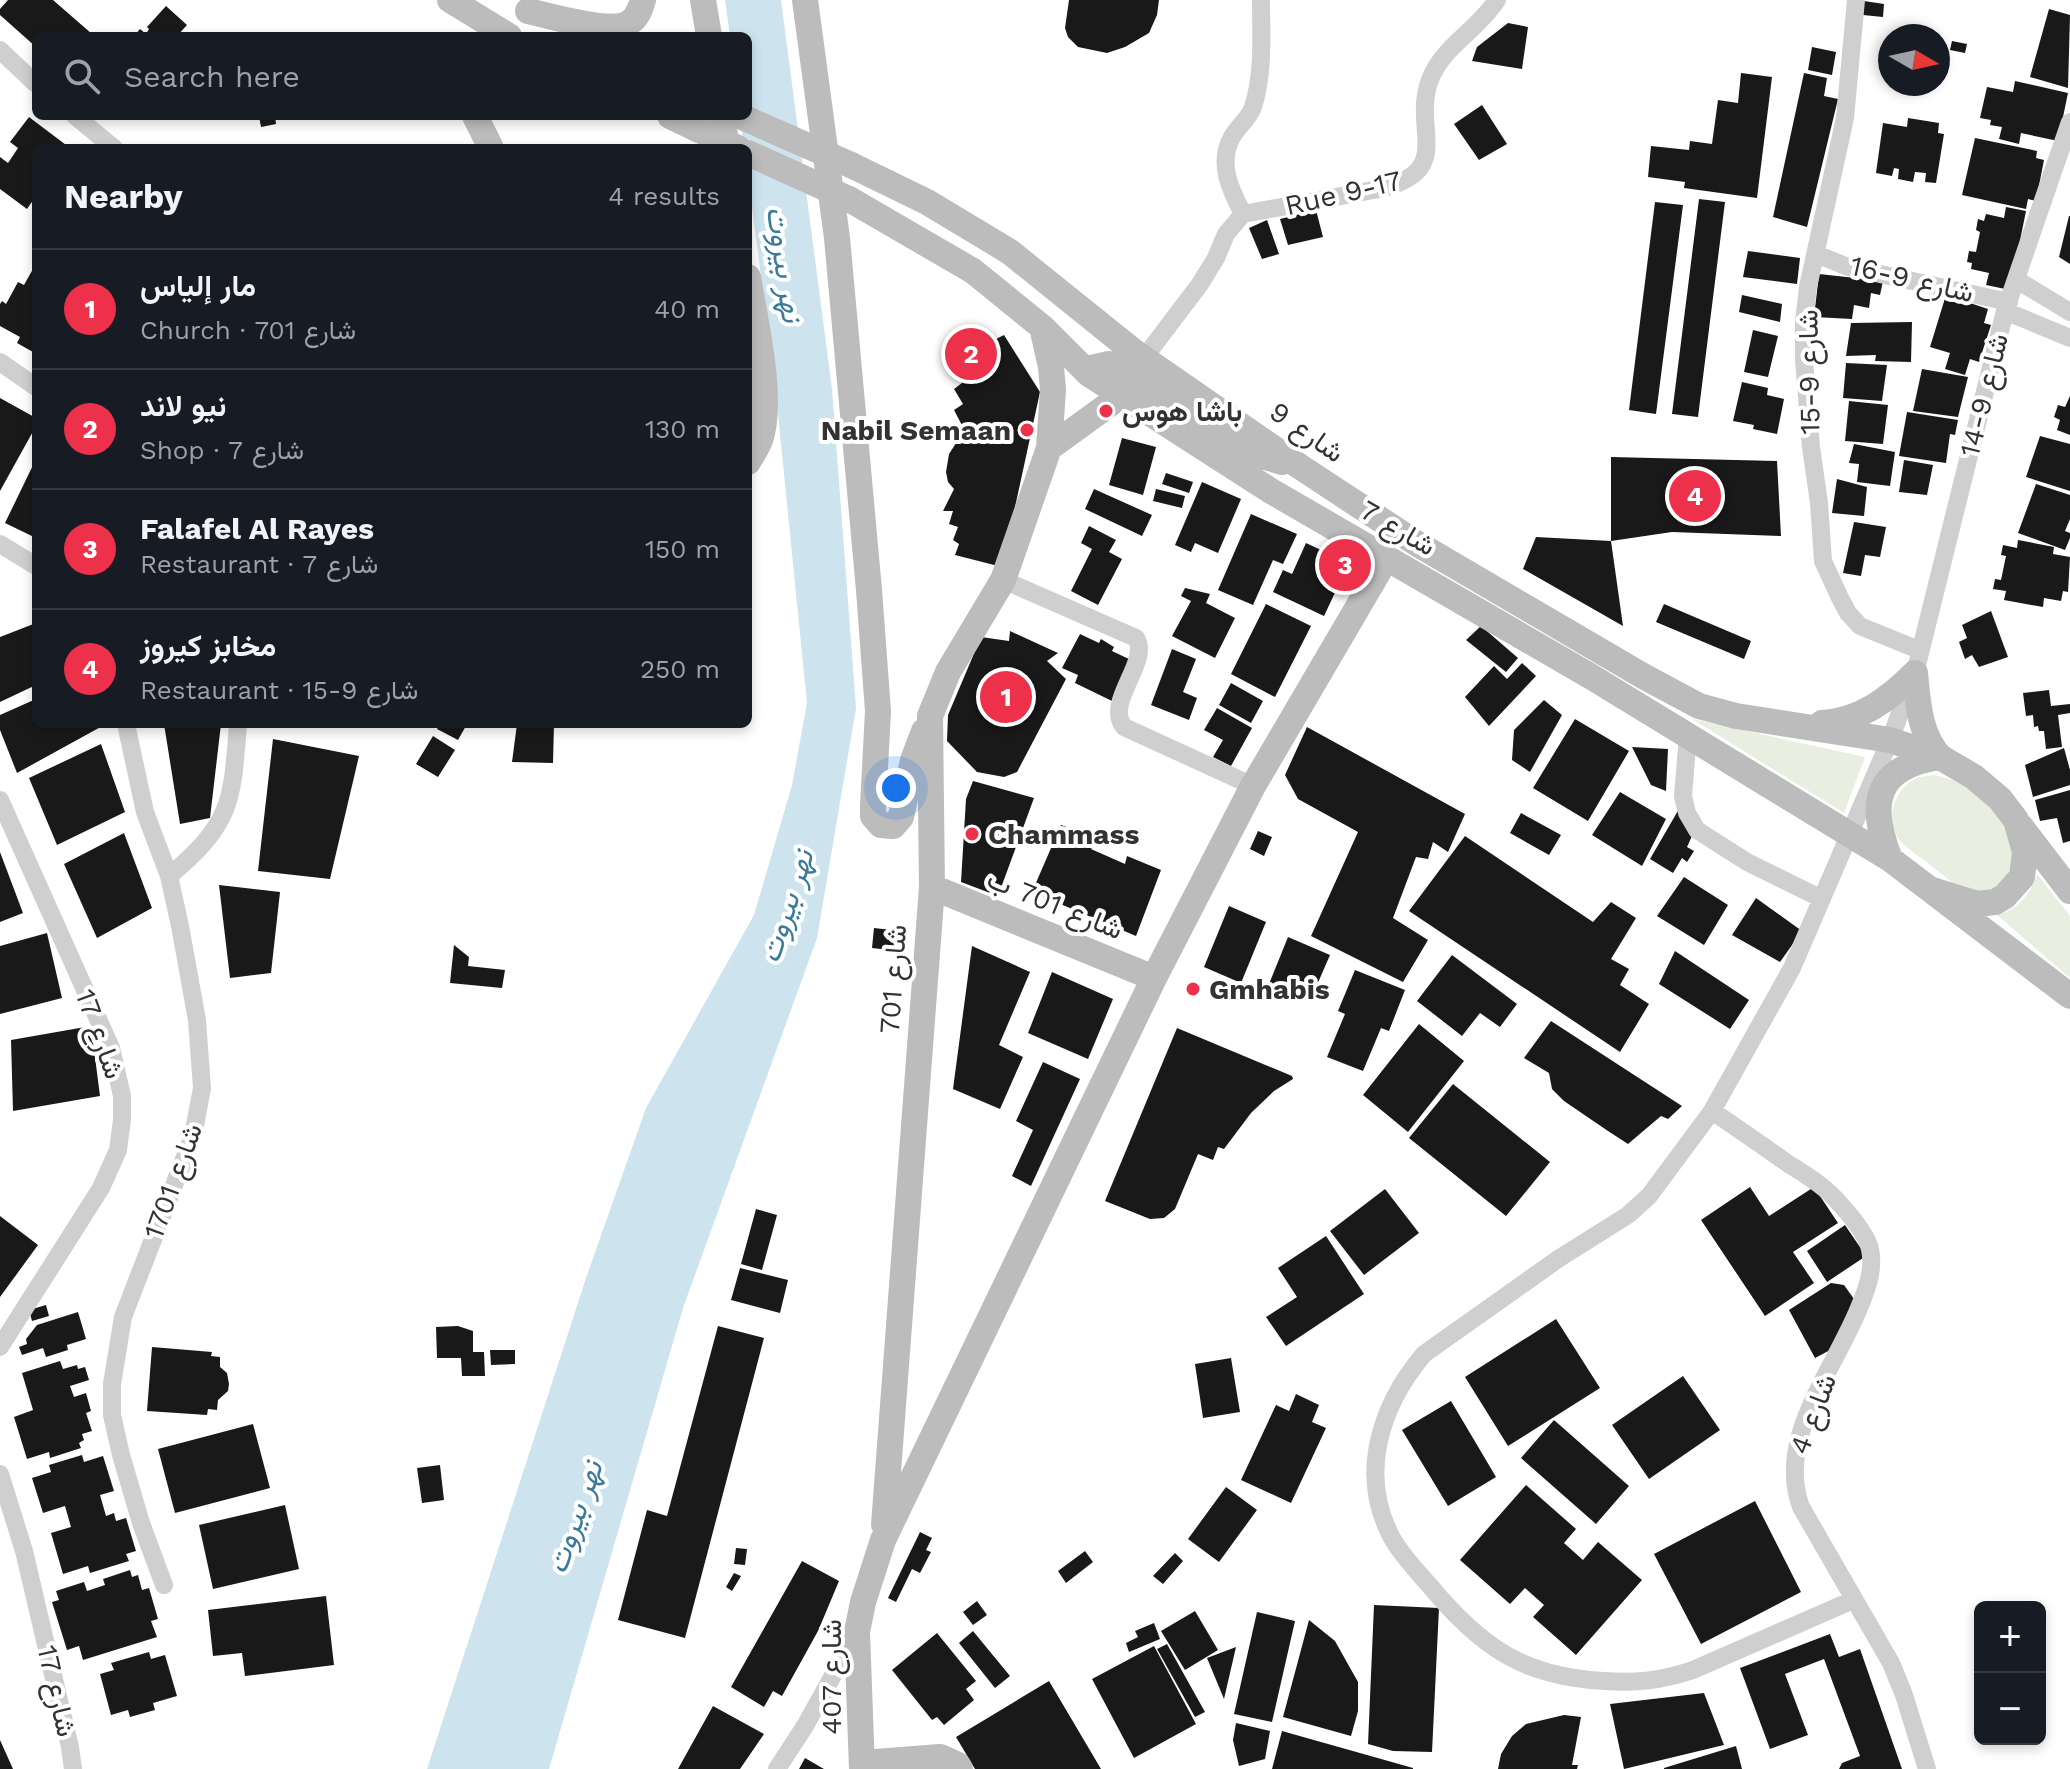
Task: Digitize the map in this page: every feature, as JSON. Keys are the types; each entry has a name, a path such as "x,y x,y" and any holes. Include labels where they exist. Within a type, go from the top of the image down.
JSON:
{"street":[{"path":"450,0 469,26 494,32"},
{"path":"520,6 607,27 627,25 637,16 643,0"},
{"path":"703,0 708,32"},
{"path":"805,0 837,238 869,590 878,711 873,816 887,827 898,823 901,817 913,760 930,716"},
{"path":"1144,358 1200,284 1226,234 1243,214 1229,185 1225,169 1226,151 1232,136 1253,109 1261,47 1261,0"},
{"name":"Rue 9-17","path":"1243,214 1379,189 1401,184 1414,176 1423,165 1427,151 1425,97 1431,76 1441,59 1485,19 1497,0"},
{"name":"شارع 9-15","path":"1856,0 1845,118 1804,322 1804,360 1823,561 1848,613 1860,626 1917,661"},
{"path":"520,6 569,32"},
{"path":"0,50 32,80"},
{"path":"80,120 109,144"},
{"path":"477,120 489,144"},
{"path":"487,120 490,144"},
{"path":"678,120 729,144"},
{"path":"723,120 726,144"},
{"name":"شارع 9","path":"749,120 927,202 1010,252 1144,358 1299,466 1416,543 1573,637 1699,706 1773,723"},
{"name":"شارع 9-14","path":"1853,1600 1669,1678 1641,1683 1558,1676 1531,1669 1468,1629 1392,1539 1374,1485 1376,1450 1387,1417 1412,1368 1442,1339 1628,1215 1649,1196 1712,1111 1792,968 1890,740 1917,661 2007,307 2070,122"},
{"name":"شارع 7","path":"752,155 849,199 973,271 1042,327 1089,374 1271,491 1688,735 1890,859"},
{"name":"شارع 9-16","path":"1816,254 1848,267 2007,307 2070,338"},
{"path":"2017,280 2070,312"},
{"path":"752,302 764,409 760,439 752,454"},
{"name":"شارع 701","path":"883,1540 932,887 930,716 948,672 1003,580 1049,448 1053,390 1042,327"},
{"path":"0,362 32,384"},
{"path":"1089,374 1091,368 1109,364 1236,446 1299,466"},
{"path":"1049,448 1122,395"},
{"path":"0,544 32,564"},
{"path":"883,1540 1154,978 1253,786 1386,559"},
{"path":"1003,580 1136,638 1140,649 1119,708 1118,716 1124,727 1253,786"},
{"path":"1773,723 1826,723 1859,715 1888,698 1917,661"},
{"path":"1917,661 1920,717 1931,748 2000,799 2070,891"},
{"path":"1773,723 1890,740 1940,757"},
{"name":"شارع 1701","path":"127,728 145,812 169,876 197,1020 202,1088 193,1136 123,1317 112,1384 112,1415 121,1455 164,1585"},
{"path":"169,876 209,840 218,826 234,780 238,728"},
{"path":"1688,735 1683,796 1687,813 1697,830 1747,862 1822,899"},
{"path":"1940,757 1904,767 1884,786 1878,804 1878,821 1890,859 2070,996"},
{"name":"شارع 17","path":"0,800 111,1048 122,1096 118,1150 101,1188 0,1347"},
{"path":"1932,890 1977,904 1995,902 2005,896 2022,877 2025,868 2024,841 2016,820"},
{"name":"شارع 701 ب","path":"932,887 1154,978"},
{"name":"شارع 4","path":"1712,1111 1825,1188 1870,1246 1872,1265 1853,1325 1814,1400 1796,1450 1793,1469 1795,1490 1801,1507 1891,1663 1927,1769"},
{"name":"شارع 17","path":"0,1474 24,1551 73,1769"},
{"name":"شارع 407","path":"863,1766 857,1632 883,1540"},
{"path":"777,1769 805,1726 857,1632"},
{"path":"863,1766 940,1757 958,1765 960,1769"}],"green space":[{"path":"1692,719 1865,757 1844,813"},
{"path":"1935,775 1956,782 1983,800 1995,812 2011,839 2014,853 2012,867 2003,880 1991,889 1976,891 1959,886 1908,848 1895,833 1892,815 1902,789 1917,778"},
{"path":"2037,874 2070,916 2070,978 1997,915 2011,910 2022,900"}],"water":[{"name":"نهر بيروت","path":"725,0 781,0 832,389 856,708 817,938 683,1308 549,1769 427,1769 586,1278 646,1108 754,915 792,785 807,703 776,394 752,207 752,144 744,144 740,120 752,120 752,32 729,32"}],"building":[{"path":"8,0 53,0 90,32 32,32 32,43 0,15 0,9"},
{"path":"1069,0 1159,0 1157,15 1149,33 1107,53 1078,47 1068,37 1065,28"},
{"path":"1864,1 1884,4 1883,17 1863,15"},
{"path":"166,6 187,25 181,32 147,32 147,27"},
{"path":"2049,9 2070,15 2068,88 2030,77"},
{"path":"1508,23 1528,27 1522,69 1472,61 1477,47"},
{"path":"1952,41 1967,44 1965,53 1950,50"},
{"path":"1812,47 1836,52 1832,75 1808,70"},
{"path":"1741,73 1772,77 1757,198 1684,188 1685,182 1648,177 1651,146 1689,150 1690,141 1712,144 1718,100 1738,103"},
{"path":"1804,73 1827,78 1824,96 1838,99 1807,227 1773,217"},
{"path":"2015,81 2068,93 2058,141 2021,133 2019,144 1999,139 2002,127 1990,125 1991,120 1980,118 1987,87 2013,92"},
{"path":"1482,105 1507,144 1479,160 1454,124"},
{"path":"29,117 65,144 32,144 32,202 27,209 0,189 0,157 8,163 18,148 10,142"},
{"path":"1908,118 1939,123 1938,133 1944,134 1936,183 1925,182 1926,173 1915,172 1913,182 1898,179 1899,169 1894,168 1892,176 1876,173 1883,123 1907,127"},
{"path":"260,120 276,120 276,124 261,127"},
{"path":"1975,138 2037,151 2036,158 2044,160 2036,201 2028,199 2026,209 1962,195"},
{"path":"1699,199 1725,202 1698,417 1672,414"},
{"path":"1655,202 1683,205 1656,414 1629,410"},
{"path":"2006,207 2026,211 2010,290 1986,285 1989,273 1971,269 1972,263 1967,262 1969,251 1976,252 1980,232 1976,230 1978,219 1984,221 1986,214 2004,218"},
{"path":"1316,210 1323,237 1288,245 1280,219"},
{"path":"2070,216 2070,264 2059,257"},
{"path":"1267,220 1279,254 1262,259 1249,228"},
{"path":"1748,251 1800,258 1797,284 1743,277"},
{"path":"32,271 32,351 17,343 20,337 0,326 0,304 2,301 6,304 18,282 24,285"},
{"path":"1819,274 1883,281 1880,295 1871,293 1869,308 1854,305 1852,319 1814,317"},
{"path":"1742,295 1782,304 1780,322 1739,312"},
{"path":"1946,295 1988,309 1984,323 1991,325 1979,362 1970,359 1965,375 1945,369 1950,353 1930,347"},
{"path":"1912,322 1911,362 1875,361 1876,355 1846,356 1851,323"},
{"path":"975,329 989,331 996,339 1004,335 1040,392 1002,567 955,555 959,544 953,540 958,527 949,524 953,511 943,511 954,489 948,482 946,472 949,454 958,440 967,435 954,410 963,404 954,389 962,383 953,366 959,362 956,350 960,338"},
{"path":"1753,330 1778,336 1768,377 1744,372"},
{"path":"1846,363 1887,365 1882,401 1843,398"},
{"path":"1922,369 1968,377 1958,417 1913,411"},
{"path":"1742,382 1768,388 1767,395 1784,399 1777,434 1733,421"},
{"path":"2070,396 2070,435 2057,430 2060,420 2054,417 2058,405 2065,407"},
{"path":"0,398 32,416 32,433 0,491"},
{"path":"1849,401 1888,405 1883,444 1845,441"},
{"path":"1907,412 1958,420 1955,435 1950,434 1946,463 1899,456"},
{"path":"2040,436 2070,444 2070,491 2026,477"},
{"path":"1122,438 1156,447 1143,495 1109,485"},
{"path":"1854,444 1895,452 1890,486 1857,482 1859,464 1849,463"},
{"path":"1611,457 1777,461 1781,536 1672,532 1611,541"},
{"path":"1904,460 1933,465 1927,495 1899,492"},
{"path":"32,467 32,536 5,523"},
{"path":"1166,473 1193,482 1189,493 1162,484"},
{"path":"1837,479 1867,487 1864,516 1832,513"},
{"path":"1202,482 1241,499 1218,553 1195,543 1191,552 1175,545"},
{"path":"2036,484 2070,495 2070,519 2065,531 2070,533 2070,538 2065,550 2018,533"},
{"path":"1094,489 1152,515 1142,536 1085,509"},
{"path":"1156,489 1185,496 1182,508 1153,501"},
{"path":"1251,514 1297,534 1283,564 1273,560 1253,605 1218,590"},
{"path":"1854,522 1886,527 1880,557 1865,555 1861,576 1843,573"},
{"path":"1089,526 1116,540 1109,552 1122,559 1098,605 1071,591 1092,549 1081,543"},
{"path":"1536,537 1611,541 1623,626 1523,569"},
{"path":"2018,540 2054,547 2053,554 2070,557 2068,592 2063,591 2061,601 2044,598 2043,607 2004,600 2006,591 1993,589 1995,579 2001,580 2006,556 2001,555 2003,545 2017,548"},
{"path":"1306,543 1349,563 1324,616 1273,592 1283,570 1292,574"},
{"path":"1185,588 1210,594 1206,603 1235,618 1215,658 1172,636 1191,601 1181,596"},
{"path":"1266,604 1311,626 1275,697 1231,674"},
{"path":"1664,604 1751,641 1744,659 1656,622"},
{"path":"1991,611 2008,657 1979,667 1972,655 1965,659 1959,642 1967,638 1962,625"},
{"path":"32,625 32,687 0,702 0,637"},
{"path":"1481,626 1518,658 1506,672 1466,640"},
{"path":"1010,631 1058,653 1047,661 1066,679 1017,772 1004,777 977,772 947,741 948,715 981,637 1009,641"},
{"path":"1080,634 1099,643 1101,639 1114,647 1112,651 1131,660 1112,701 1075,683 1078,675 1062,668"},
{"path":"1172,649 1196,659 1183,692 1197,698 1189,720 1151,705"},
{"path":"1522,663 1536,676 1489,726 1465,697 1494,666 1507,679"},
{"path":"1231,683 1263,701 1251,723 1219,705"},
{"path":"2049,690 2051,706 2070,704 2070,713 2058,715 2062,747 2046,749 2044,731 2039,731 2038,726 2034,727 2033,715 2026,716 2023,693"},
{"path":"1544,700 1562,715 1530,772 1512,760 1514,730"},
{"path":"32,701 32,728 99,728 17,773 0,730 0,715"},
{"path":"1217,708 1252,728 1231,766 1213,757 1223,740 1204,730"},
{"path":"1575,719 1629,751 1588,821 1533,788"},
{"path":"1307,727 1465,814 1448,852 1433,842 1428,859 1416,857 1393,918 1428,940 1403,982 1311,936 1358,832 1298,799 1285,775"},
{"path":"165,728 221,728 210,818 180,824"},
{"path":"438,728 465,728 458,740"},
{"path":"516,728 554,728 553,763 512,762"},
{"path":"433,736 455,750 438,777 416,764"},
{"path":"273,739 359,756 330,879 258,871"},
{"path":"101,744 125,812 57,845 29,778"},
{"path":"1632,747 1668,749 1666,791 1651,785"},
{"path":"2064,748 2070,770 2070,785 2033,797 2025,765"},
{"path":"973,781 1034,798 998,896 961,882 966,799"},
{"path":"2070,790 2070,841 2063,843 2057,818 2040,821 2035,800"},
{"path":"1620,792 1666,819 1642,866 1592,835"},
{"path":"1679,809 1692,836 1687,847 1694,851 1687,862 1682,858 1673,873 1650,859"},
{"path":"1521,813 1561,835 1549,855 1510,833"},
{"path":"1061,825 1098,839 1091,849 1125,864 1127,856 1161,870 1136,936 1032,892"},
{"path":"1258,831 1272,837 1264,856 1250,849"},
{"path":"124,833 152,908 97,938 64,864"},
{"path":"1465,836 1593,922 1611,902 1636,918 1611,959 1629,969 1620,985 1649,1004 1620,1052 1409,911"},
{"path":"0,852 23,913 0,922"},
{"path":"1684,877 1728,905 1704,945 1657,916"},
{"path":"219,885 280,892 271,973 230,978"},
{"path":"1756,898 1802,931 1780,962 1732,935"},
{"path":"1229,906 1266,922 1241,983 1204,967"},
{"path":"874,928 908,932 906,952 872,948"},
{"path":"47,933 62,998 0,1014 0,946"},
{"path":"1288,937 1330,955 1310,1001 1269,984"},
{"path":"454,945 469,957 468,966 505,970 502,988 450,983"},
{"path":"972,946 1030,972 999,1045 1023,1057 1000,1109 953,1089"},
{"path":"1675,951 1749,1000 1730,1029 1659,984"},
{"path":"1452,955 1517,1004 1500,1027 1480,1013 1462,1036 1417,1001"},
{"path":"1355,970 1405,990 1389,1031 1381,1028 1363,1071 1327,1057 1345,1014 1338,1011"},
{"path":"1052,972 1113,999 1088,1059 1028,1033"},
{"path":"1551,1021 1682,1106 1668,1119 1661,1116 1628,1144 1564,1101 1552,1089 1549,1073 1524,1058"},
{"path":"1419,1024 1464,1061 1408,1132 1363,1095"},
{"path":"91,1026 100,1096 13,1111 11,1040"},
{"path":"1177,1028 1293,1079 1274,1091 1251,1113 1224,1149 1218,1147 1213,1160 1198,1154 1175,1209 1164,1218 1150,1219 1105,1201"},
{"path":"1043,1062 1080,1079 1031,1186 1012,1176 1033,1130 1016,1121"},
{"path":"1453,1084 1550,1162 1506,1216 1409,1138"},
{"path":"1750,1187 1769,1216 1814,1187 1838,1223 1793,1252 1814,1283 1765,1316 1701,1220"},
{"path":"1385,1189 1419,1233 1364,1275 1330,1231"},
{"path":"756,1209 777,1215 762,1270 741,1264"},
{"path":"0,1216 38,1245 0,1297"},
{"path":"1845,1225 1866,1256 1827,1282 1807,1251"},
{"path":"1326,1236 1364,1294 1286,1346 1266,1317 1297,1297 1278,1268"},
{"path":"740,1268 788,1280 780,1313 731,1300"},
{"path":"1831,1283 1844,1285 1854,1299 1834,1348 1815,1358 1789,1310"},
{"path":"46,1305 49,1316 32,1321 29,1310"},
{"path":"78,1312 86,1339 67,1345 68,1350 46,1357 43,1348 22,1355 19,1347 27,1344 26,1339 37,1325"},
{"path":"1556,1319 1600,1388 1508,1446 1465,1377"},
{"path":"458,1326 473,1331 473,1352 484,1352 485,1376 462,1376 461,1358 437,1358 436,1327"},
{"path":"718,1326 764,1338 685,1638 618,1620 647,1510 667,1516"},
{"path":"152,1347 212,1352 211,1356 220,1357 220,1367 227,1373 229,1384 228,1391 218,1400 217,1410 208,1409 207,1415 147,1411"},
{"path":"490,1350 515,1350 515,1364 491,1365"},
{"path":"1231,1358 1240,1412 1203,1418 1195,1364"},
{"path":"60,1361 63,1369 77,1365 78,1369 85,1367 89,1380 70,1386 74,1397 86,1393 91,1411 86,1413 92,1431 82,1434 84,1440 79,1443 81,1448 50,1458 49,1452 27,1459 14,1417 33,1410 22,1373"},
{"path":"1683,1376 1720,1430 1649,1479 1612,1425"},
{"path":"1296,1394 1319,1405 1312,1422 1326,1428 1291,1503 1241,1480 1276,1405 1289,1411"},
{"path":"1451,1401 1496,1477 1448,1506 1402,1430"},
{"path":"1554,1420 1629,1486 1596,1524 1521,1458"},
{"path":"253,1424 270,1488 175,1513 158,1449"},
{"path":"82,1455 84,1462 103,1456 114,1491 100,1495 106,1516 114,1513 116,1521 126,1518 136,1551 126,1554 129,1561 90,1573 88,1566 63,1574 51,1533 71,1527 65,1506 43,1513 32,1478 51,1472 49,1465"},
{"path":"440,1465 444,1500 422,1503 417,1468"},
{"path":"1526,1485 1576,1529 1564,1543 1583,1560 1598,1542 1642,1580 1576,1655 1533,1617 1544,1605 1525,1588 1510,1604 1460,1560"},
{"path":"1226,1487 1257,1510 1219,1562 1188,1539"},
{"path":"1755,1501 1801,1592 1701,1644 1654,1554"},
{"path":"285,1505 299,1569 213,1589 199,1525"},
{"path":"920,1532 932,1538 926,1550 931,1552 920,1573 912,1569 896,1602 888,1598"},
{"path":"736,1548 747,1549 745,1565 734,1564"},
{"path":"1085,1551 1093,1562 1066,1583 1058,1571"},
{"path":"1175,1553 1183,1561 1163,1584 1153,1576"},
{"path":"802,1561 839,1581 818,1631 782,1696 773,1691 764,1707 731,1687"},
{"path":"130,1570 132,1577 138,1575 142,1590 149,1588 158,1619 151,1621 157,1637 83,1660 79,1646 67,1650 52,1602 59,1600 56,1591 84,1582 87,1591 105,1585 103,1579"},
{"path":"734,1573 741,1576 732,1591 726,1587"},
{"path":"326,1596 334,1665 245,1676 242,1653 213,1656 208,1610"},
{"path":"977,1601 987,1615 973,1625 963,1612"},
{"path":"1374,1605 1439,1608 1432,1752 1393,1751 1368,1744"},
{"path":"1195,1611 1218,1650 1185,1670 1161,1631"},
{"path":"1257,1612 1295,1621 1272,1722 1234,1714"},
{"path":"1309,1620 1335,1641 1358,1682 1358,1711 1351,1736 1283,1717"},
{"path":"1154,1623 1160,1639 1129,1652 1126,1643 1138,1637 1135,1631"},
{"path":"973,1631 1010,1676 995,1688 959,1643"},
{"path":"937,1633 976,1681 966,1689 974,1700 944,1725 937,1717 932,1720 892,1670"},
{"path":"1830,1634 1839,1657 1860,1649 1902,1769 1839,1769 1842,1763 1860,1756 1824,1659 1785,1674 1808,1735 1770,1749 1740,1668"},
{"path":"1167,1644 1205,1712 1195,1717 1157,1649"},
{"path":"1154,1646 1196,1724 1134,1758 1092,1679"},
{"path":"1236,1647 1224,1699 1207,1658"},
{"path":"149,1652 151,1659 165,1655 177,1696 153,1703 155,1710 130,1717 128,1710 111,1715 100,1674 114,1670 111,1663"},
{"path":"1049,1681 1101,1769 975,1769 956,1737"},
{"path":"1704,1693 1724,1745 1624,1769 1610,1704"},
{"path":"713,1706 764,1734 740,1769 678,1769"},
{"path":"1564,1715 1581,1717 1572,1765 1578,1765 1577,1769 1498,1769 1501,1754 1512,1736 1526,1724"},
{"path":"1236,1723 1270,1731 1265,1759 1239,1766 1233,1740"},
{"path":"1282,1731 1413,1768 1413,1769 1272,1769"},
{"path":"0,1740 13,1769 0,1769"},
{"path":"1736,1746 1742,1769 1664,1769 1664,1768"},
{"path":"805,1758 824,1769 799,1769"}],"place":[{"name":"نيو لاند","path":"971,354"},
{"name":"باشا هوس","path":"1106,411"},
{"name":"Nabil Semaan","path":"1027,430"},
{"name":"مخابز كيروز","path":"1695,496"},
{"name":"Falafel Al Rayes","path":"1345,565"},
{"name":"مار إلياس","path":"1006,697"},
{"name":"Chammass","path":"972,834"},
{"name":"Gmhabis","path":"1193,989"}]}
